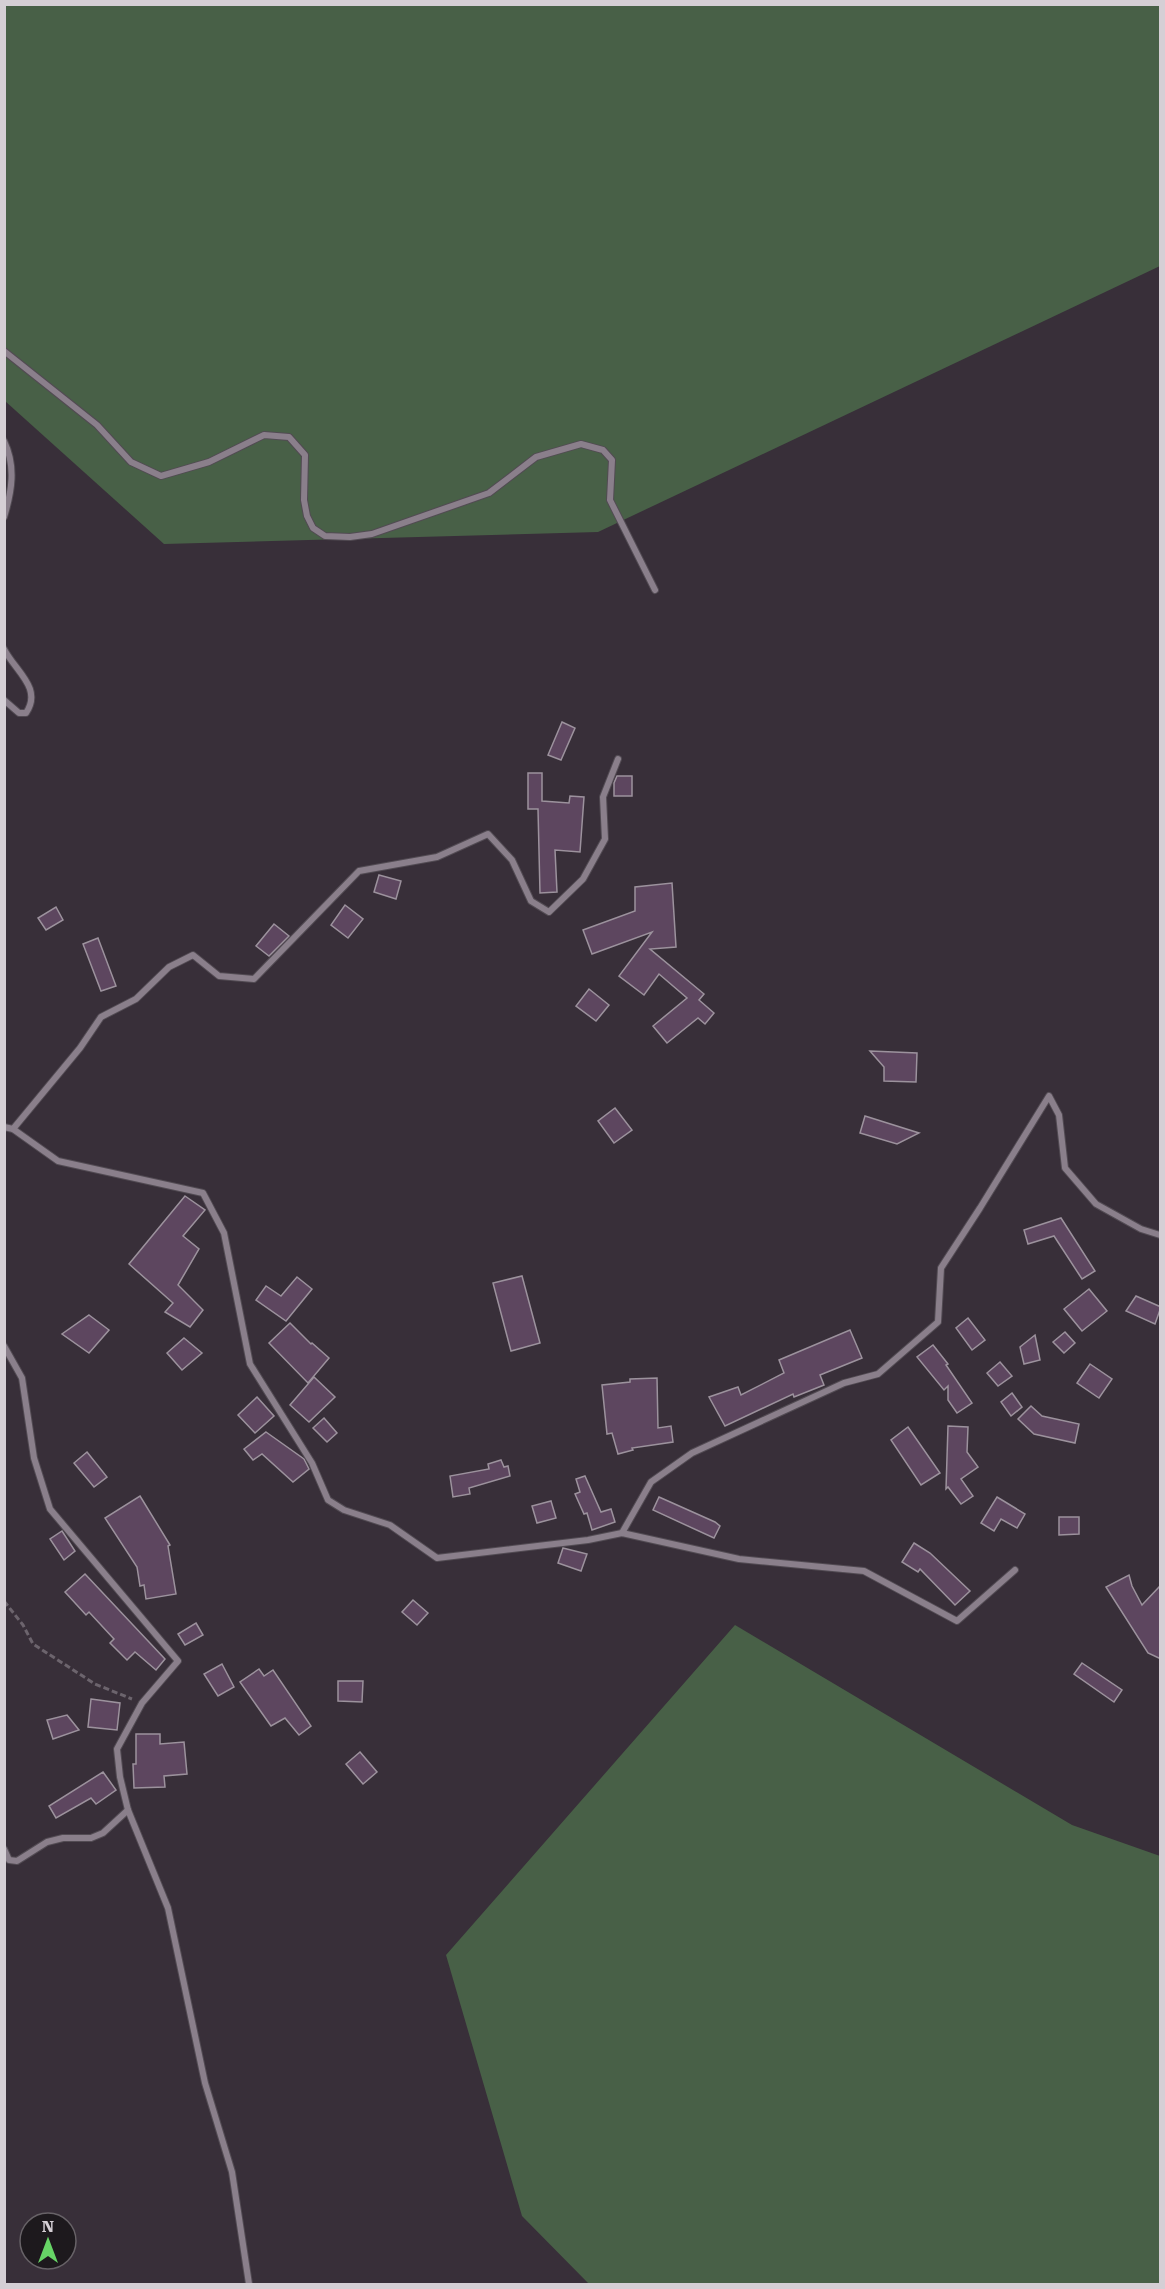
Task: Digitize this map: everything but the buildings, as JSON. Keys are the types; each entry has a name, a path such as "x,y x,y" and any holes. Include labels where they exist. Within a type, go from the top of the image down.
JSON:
{"street":[{"path":"4,351 97,425 131,462 161,476 209,462 264,435 289,437 305,455 304,500 308,516 313,528 325,536 350,537 372,534 489,493 536,457 581,444 603,450 612,460 610,500 655,590"},
{"path":"4,441 12,457 12,488 4,518"},
{"path":"4,649 33,693 33,703 26,712 19,713 4,700"},
{"path":"13,1130 80,1048 101,1017 136,999 169,967 193,954 219,976 254,979 359,871 437,857 488,834 512,860 531,902 549,912 583,879 605,839 603,797 618,759"},
{"path":"622,1533 651,1482 692,1453 844,1383 878,1374 938,1322 941,1268 1048,1096 1059,1114 1065,1168 1096,1204 1141,1229 1161,1235"},
{"path":"4,1127 13,1130 58,1161 203,1193 224,1233 250,1364 312,1463 328,1500 344,1510 390,1525 437,1558 588,1540 622,1533 739,1559 864,1571 957,1621 1015,1570"},
{"path":"4,1346 22,1378 34,1458 50,1509 178,1661 142,1703 117,1749 120,1777 128,1810 168,1908 206,2084 232,2172 249,2284"},
{"path":"4,1849 9,1860 17,1861 47,1842 63,1838 91,1838 103,1833 128,1810"}],"path":[{"path":"4,1601 23,1625 33,1644 95,1684 142,1703"}],"green space":[{"path":"5,5 1160,5 1160,266 598,532 164,544 5,401"},
{"path":"735,1625 1072,1825 1160,1856 1160,2284 589,2284 522,2216 446,1955"}]}
